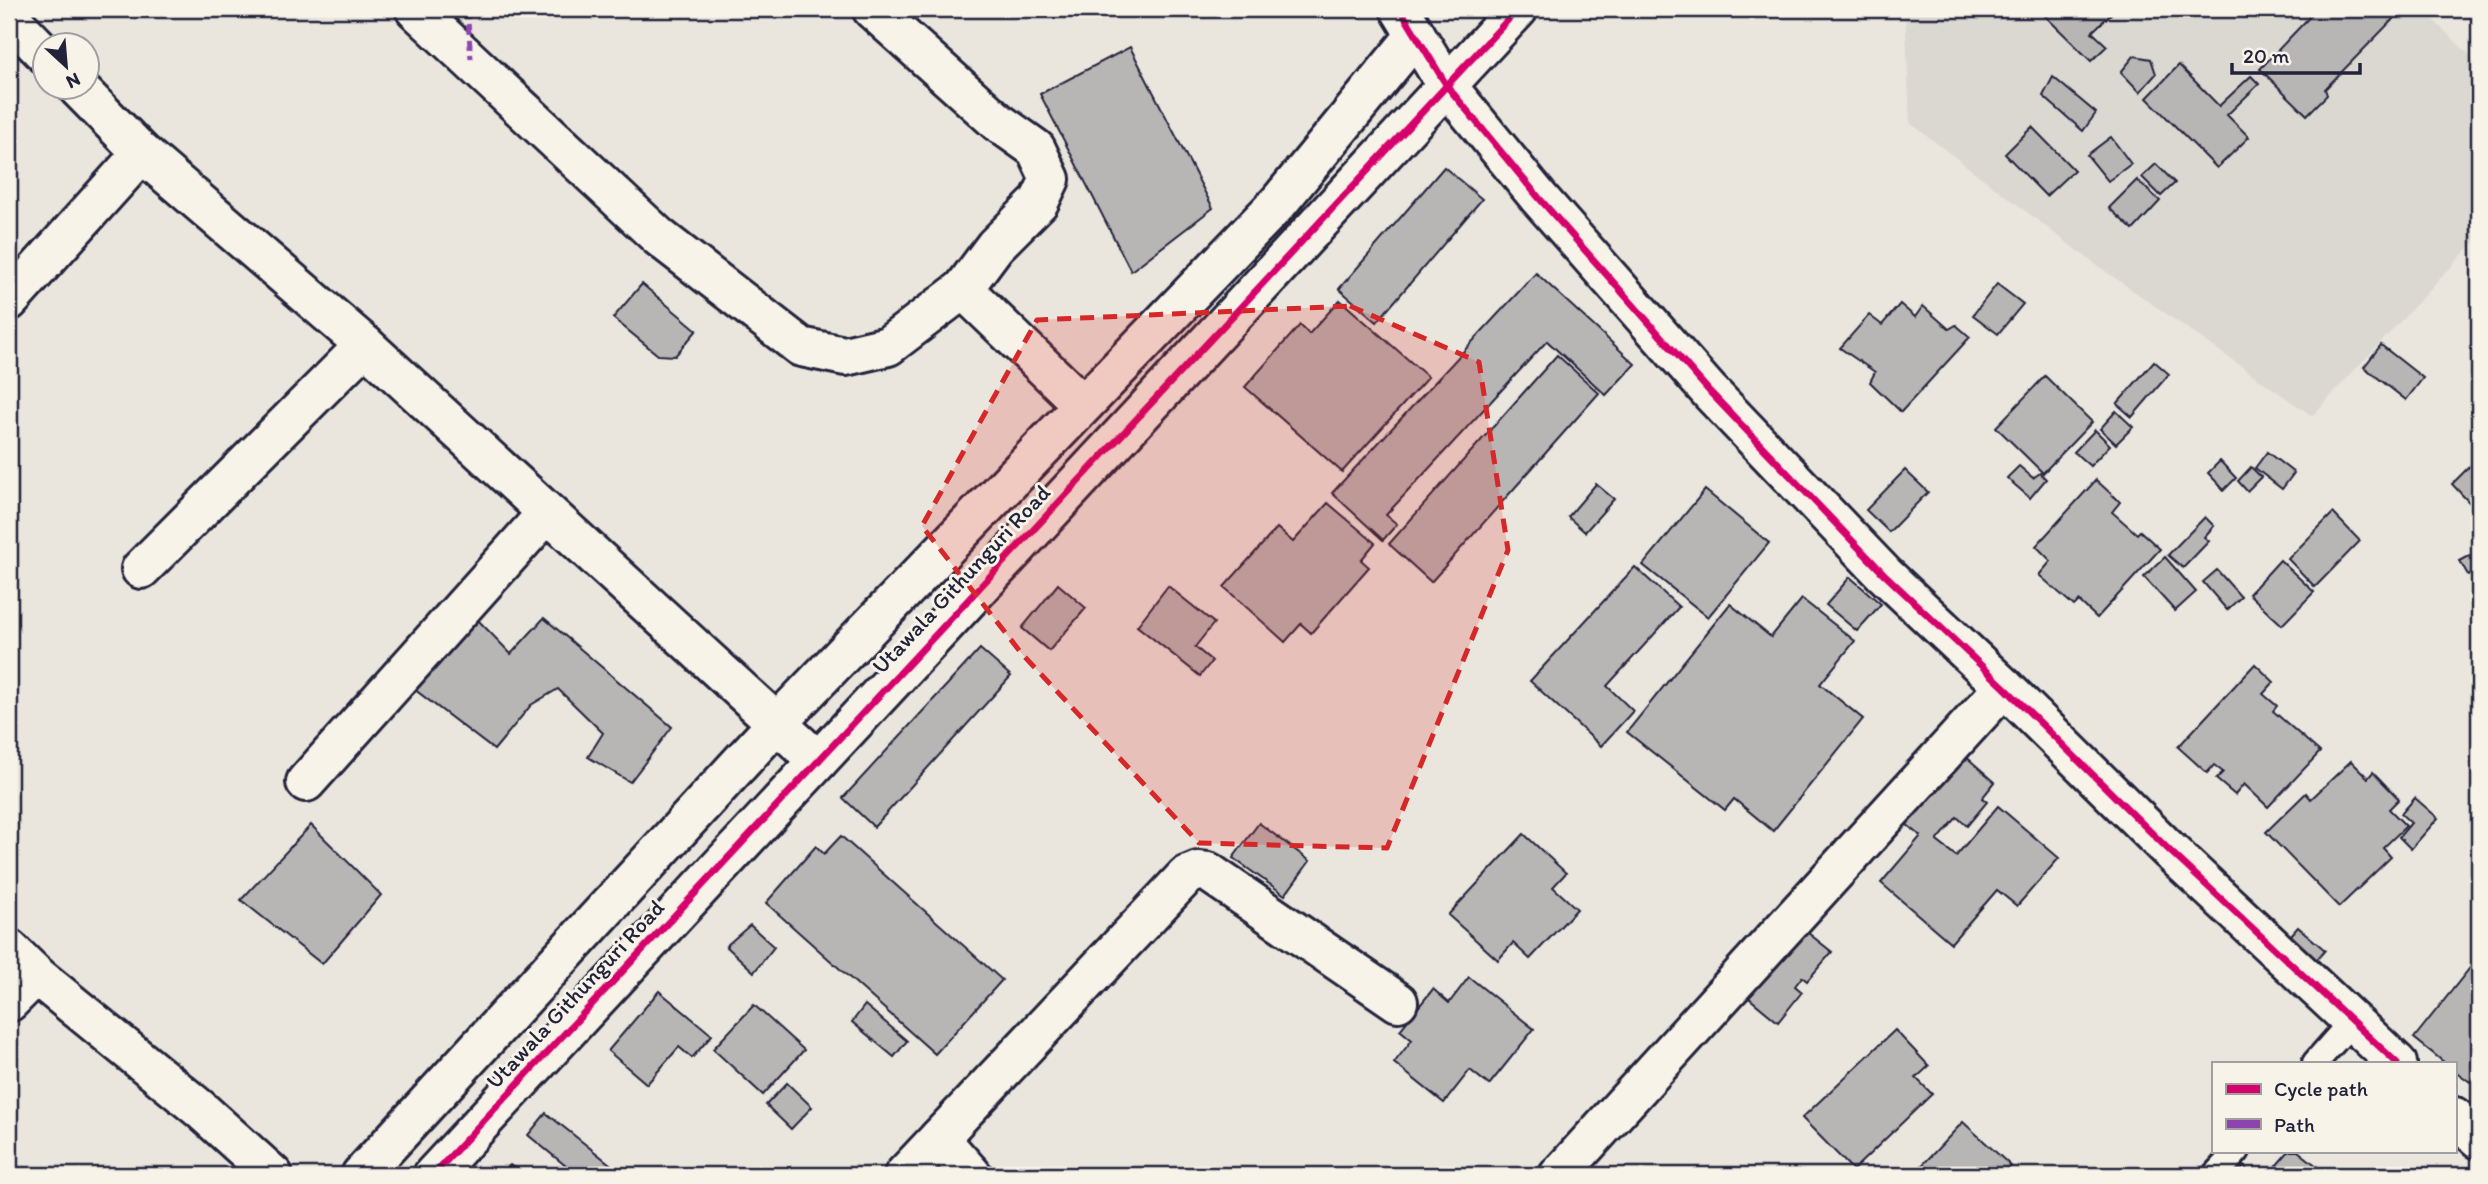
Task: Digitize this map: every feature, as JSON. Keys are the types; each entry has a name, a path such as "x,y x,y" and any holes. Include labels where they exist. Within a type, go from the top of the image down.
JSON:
{"street":[{"path":"415,9 659,237 801,347 845,356 888,346 963,289 995,246 1039,202 1050,179 1036,149 998,122 872,9"},
{"name":"Utawala Githunguri Road","path":"433,1175 1518,9"},
{"path":"9,17 32,41"},
{"path":"361,1175 776,723 1279,202 1408,22 1447,86 1539,198 1710,392 1884,574 2004,687 2171,852 2396,1062"},
{"path":"92,102 142,153 365,345 818,761"},
{"path":"9,301 142,153"},
{"path":"963,289 1082,404"},
{"path":"141,569 365,345"},
{"path":"306,782 547,513"},
{"path":"1559,1175 2004,687"},
{"path":"904,1175 1186,876 1198,871 1208,872 1398,1002"},
{"path":"9,1002 22,962 200,1109 273,1175"},
{"path":"2456,1118 2479,1139"},
{"path":"939,1138 972,1175"}],"lane":[{"path":"2316,1062 2353,1020"},
{"path":"2215,1175 2236,1152"}],"highlighted area":[{"path":"1350,306 1479,362 1508,550 1387,848 1199,843 1022,654 922,526 1037,320"}],"shaded area":[{"path":"1905,9 2422,9 2479,64 2479,237 2312,416 2095,264 1910,123"}],"building":[{"path":"2038,9 2116,9 2092,32 2107,46 2091,61"},
{"path":"2317,9 2403,9 2325,89 2327,95 2307,115 2260,69"},
{"path":"1130,47 1213,208 1131,271 1040,94"},
{"path":"2134,56 2151,59 2156,74 2140,92 2121,72"},
{"path":"2179,65 2219,106 2251,76 2259,84 2227,115 2249,137 2217,168 2147,98"},
{"path":"2053,77 2096,113 2083,131 2043,96"},
{"path":"2032,127 2074,170 2046,196 2005,154"},
{"path":"2111,137 2131,164 2108,181 2087,155"},
{"path":"2156,164 2175,183 2161,196 2142,177"},
{"path":"1444,167 1482,199 1377,322 1339,289"},
{"path":"2137,180 2160,201 2133,230 2109,208"},
{"path":"1536,273 1635,364 1606,395 1547,341 1386,515 1397,524 1383,540 1332,493"},
{"path":"642,284 697,330 675,356 658,355 613,318"},
{"path":"1997,284 2023,304 1998,334 1973,315"},
{"path":"1340,300 1428,377 1342,472 1245,387 1300,325 1309,334"},
{"path":"1900,304 1915,317 1923,306 1949,329 1956,325 1970,337 1901,412 1870,382 1875,372 1840,348 1869,315 1882,325"},
{"path":"2381,345 2423,378 2406,400 2364,367"},
{"path":"1557,355 1599,393 1431,582 1389,544"},
{"path":"2154,361 2169,374 2132,417 2117,404"},
{"path":"2045,376 2092,422 2043,473 1996,427"},
{"path":"2116,411 2133,427 2116,444 2100,429"},
{"path":"2095,430 2110,445 2090,466 2074,452"},
{"path":"2267,452 2294,473 2282,489 2255,468"},
{"path":"2479,457 2479,513 2452,484"},
{"path":"2220,461 2236,478 2224,490 2208,473"},
{"path":"2019,466 2033,478 2040,473 2046,479 2030,498 2007,478"},
{"path":"2251,467 2261,477 2247,491 2238,481"},
{"path":"1905,470 1928,492 1889,532 1866,510"},
{"path":"2096,480 2120,502 2112,512 2137,534 2140,531 2160,549 2097,618 2079,601 2074,606 2039,575 2051,561 2036,546"},
{"path":"1596,484 1614,499 1585,532 1568,517"},
{"path":"1705,490 1769,543 1708,617 1643,565"},
{"path":"1328,503 1375,543 1361,560 1369,567 1311,633 1301,624 1285,642 1224,587 1277,528 1293,542"},
{"path":"2333,513 2360,541 2315,587 2288,559"},
{"path":"2205,517 2214,526 2204,537 2209,541 2183,568 2168,555"},
{"path":"2475,553 2479,560 2479,569 2468,575 2460,561"},
{"path":"2165,557 2196,592 2175,611 2144,577"},
{"path":"2280,560 2314,592 2282,625 2249,594"},
{"path":"1635,567 1679,607 1607,686 1633,711 1601,746 1530,681"},
{"path":"2217,570 2241,597 2227,610 2203,582"},
{"path":"1850,577 1881,604 1857,631 1826,605"},
{"path":"1058,584 1086,608 1049,651 1022,628"},
{"path":"1168,586 1214,623 1195,647 1212,661 1200,676 1137,626"},
{"path":"1802,599 1855,641 1820,684 1863,719 1773,831 1734,799 1725,810 1627,732 1730,604 1771,637"},
{"path":"544,618 672,727 630,782 588,757 603,733 558,689 531,705 494,750 414,689 477,619 511,654"},
{"path":"980,649 1011,676 874,827 843,798"},
{"path":"2255,664 2274,682 2263,694 2277,706 2273,711 2320,752 2268,807 2244,784 2235,795 2216,779 2223,772 2214,765 2207,773 2178,747"},
{"path":"1964,755 1995,782 1982,798 1987,802 1967,826 1957,817 1937,841 1956,856 1998,806 2059,858 2017,906 1997,890 1951,943 1881,883 1921,836 1906,824"},
{"path":"2351,761 2368,778 2373,772 2399,799 2389,809 2406,826 2383,848 2391,857 2339,907 2266,832 2306,793 2311,799"},
{"path":"2415,798 2438,818 2411,849 2399,837 2411,823 2401,814"},
{"path":"1259,823 1310,861 1285,895 1233,858"},
{"path":"311,825 381,895 322,964 241,900"},
{"path":"1524,834 1566,873 1553,887 1577,909 1530,959 1513,943 1498,960 1448,915"},
{"path":"841,836 1002,980 935,1054 766,903 816,846 824,854"},
{"path":"750,925 774,947 754,972 726,946"},
{"path":"1798,925 1832,952 1807,981 1802,977 1795,986 1802,992 1778,1022 1743,993"},
{"path":"2298,927 2325,950 2306,972 2279,949"},
{"path":"2477,959 2479,960 2479,1071 2470,1082 2456,1072 2456,1062 2444,1062 2414,1038"},
{"path":"1469,977 1534,1029 1489,1085 1470,1070 1444,1103 1394,1063 1412,1040 1400,1030 1433,989 1449,1003"},
{"path":"659,991 712,1035 692,1058 679,1047 647,1084 608,1051"},
{"path":"754,1005 804,1050 763,1095 713,1049"},
{"path":"865,1005 907,1041 894,1057 852,1022"},
{"path":"1895,1030 1929,1066 1916,1078 1932,1094 1853,1170 1802,1118"},
{"path":"787,1083 812,1107 791,1129 766,1105"},
{"path":"546,1113 620,1172 618,1175 577,1175 528,1135"},
{"path":"1963,1122 2011,1166 2003,1175 1913,1175"},
{"path":"2288,1152 2299,1152 2328,1175 2268,1175"},
{"path":"510,1165 523,1175 501,1175"},
{"path":"2244,1167 2254,1175 2237,1175"}],"marked path":[{"path":"467,9 471,59"}],"cycle path":[{"path":"1400,9 1447,86 1539,198 1710,392 1884,574 2004,687 2171,852 2396,1062"},
{"path":"433,1175 1518,9"}]}
